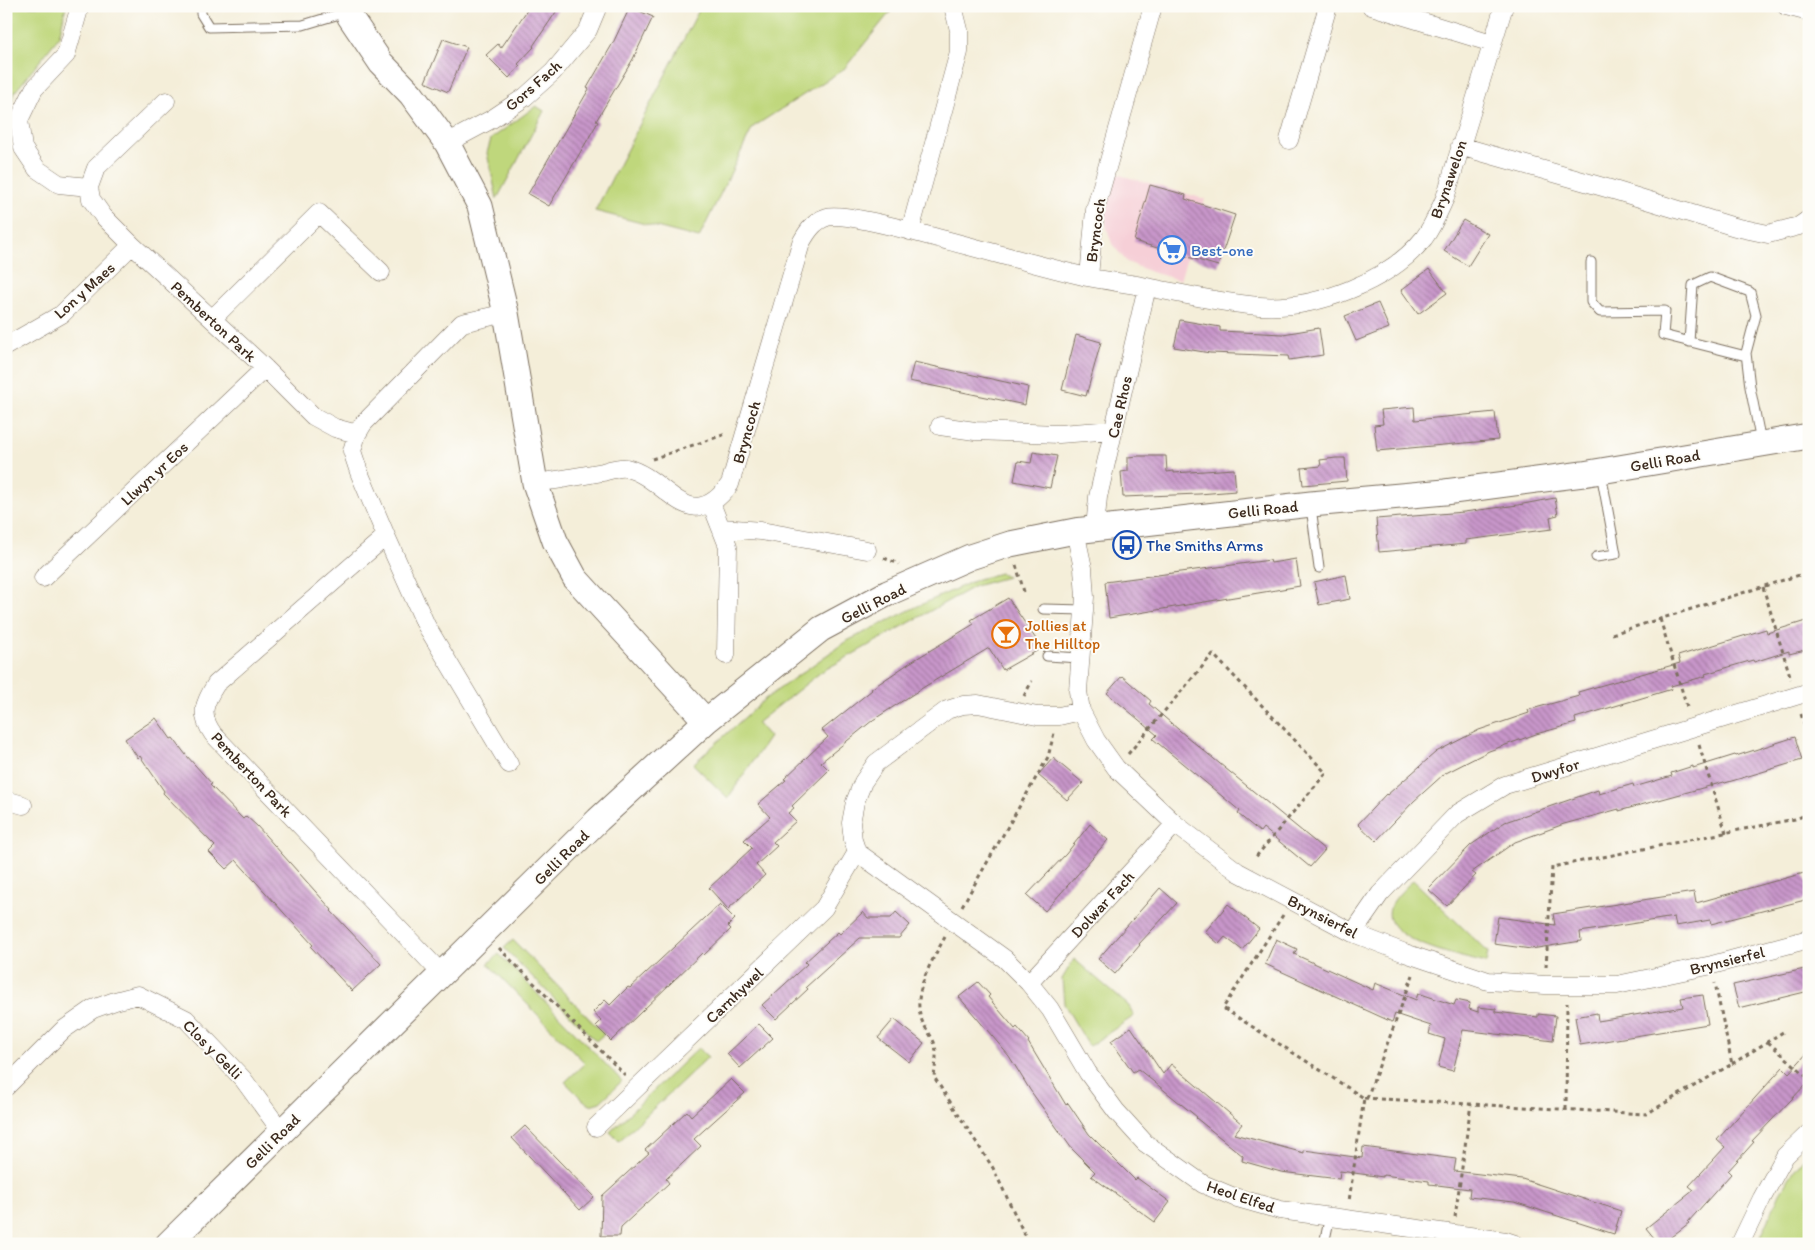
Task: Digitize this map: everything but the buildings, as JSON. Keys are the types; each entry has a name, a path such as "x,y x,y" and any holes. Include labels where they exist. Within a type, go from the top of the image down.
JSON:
{"main road":[{"path":"346,9 381,63 411,94 447,143 480,206 506,313 535,484 555,541 574,578 706,721"},
{"name":"Gelli Road","path":"168,1244 281,1131 443,975 598,820 706,721 822,629 888,593 970,557 1010,544 1085,530 1311,504 1445,492 1601,471 1809,436"}],"street":[{"path":"80,6 66,55 34,90 19,120 23,148 38,169 59,184 89,187 96,168 166,101"},
{"name":"Gors Fach","path":"447,143 492,119 525,97 553,72 588,30 598,6"},
{"path":"910,231 959,52 959,30 953,6"},
{"name":"Bryncoch","path":"711,504 722,496 730,484 801,243 807,231 816,223 827,217 839,215 910,231 1089,277 1095,210 1153,6"},
{"path":"1289,140 1328,6"},
{"path":"1371,6 1492,43"},
{"name":"Brynawelon","path":"1089,277 1202,299 1260,306 1286,305 1347,291 1370,280 1404,259 1425,237 1445,198 1504,6"},
{"path":"1786,6 1809,12"},
{"path":"1460,146 1768,234 1799,226 1809,219"},
{"name":"Pemberton Park","path":"89,187 92,199 103,216 265,368 313,416 335,428 357,434"},
{"path":"212,319 319,213 380,272"},
{"name":"Lon y Maes","path":"6,346 62,314 132,245"},
{"name":"Cae Rhos","path":"1085,530 1098,497 1147,287"},
{"path":"506,313 462,323 363,424 357,434 352,451 386,536 426,624 509,764"},
{"name":"Llwyn yr Eos","path":"43,578 265,368"},
{"path":"940,426 975,431 1059,434 1114,430"},
{"path":"535,484 625,468 648,477 683,504 695,507 711,504 728,546 726,655"},
{"path":"722,528 761,531 867,550"},
{"name":"Brynsierfel","path":"1085,530 1083,568 1086,597 1078,691 1082,711 1096,740 1116,768 1175,824 1242,874 1354,932 1420,958 1488,981 1567,986 1617,986 1712,965 1809,939"},
{"name":"Pemberton Park","path":"386,536 216,684 206,700 204,713 207,726 213,734 443,975"},
{"name":"Dwyfor","path":"1354,932 1380,894 1457,814 1505,785 1802,694"},
{"path":"1029,983 1005,959 857,852 851,823 855,802 863,782 876,763 947,710 963,705 978,704 1037,716 1058,716 1082,711"},
{"path":"6,800 23,804"},
{"name":"Dolwar Fach","path":"1029,983 1175,824"},
{"name":"Carnhywel","path":"596,1127 824,908 857,852"},
{"name":"Heol Elfed","path":"1029,983 1050,1009 1094,1081 1116,1111 1145,1143 1203,1184 1234,1197 1280,1210 1515,1244"},
{"name":"Clos y Gelli","path":"6,1087 63,1030 93,1009 138,995 186,1019 243,1079 281,1131"},
{"path":"1740,1244 1762,1198 1786,1156 1809,1133"}],"lane":[{"path":"201,6 201,14 209,27 303,25 346,9"},
{"path":"1592,262 1591,302 1600,312 1665,311 1663,335 1746,356"},
{"path":"1689,342 1693,285 1710,277 1750,292 1756,315 1746,356 1761,444"},
{"path":"1596,557 1616,554 1601,471"},
{"path":"1311,504 1319,568"},
{"path":"1043,609 1084,610"},
{"path":"1047,656 1080,658"},
{"path":"1324,1244 1338,1218"}],"path":[{"path":"661,456 747,427"},
{"path":"1010,544 1025,596"},
{"path":"1612,634 1809,572"},
{"path":"1763,587 1802,694 1809,740"},
{"path":"1660,619 1726,833"},
{"path":"1116,768 1213,654 1326,773 1242,874"},
{"path":"1030,1244 993,1168 934,1077 937,1057 934,1043 920,1014 920,991 930,964 1048,757 1058,716"},
{"path":"1545,985 1552,867 1796,819 1809,814"},
{"path":"1292,900 1223,1008 1365,1098 1646,1114 1783,1032"},
{"path":"484,934 637,1088"},
{"path":"1338,1218 1365,1098 1420,958"},
{"path":"1712,965 1732,1064"},
{"path":"1566,1109 1567,986"},
{"path":"1768,1042 1809,1078"},
{"path":"1453,1234 1471,1104"}],"shaded area":[{"path":"1116,174 1205,199 1180,280 1151,272 1127,262 1112,244 1106,225 1106,214"}],"green space":[{"path":"6,6 66,6 59,37 15,92 6,117"},
{"path":"701,6 895,6 844,69 753,127 699,238 595,211"},
{"path":"536,106 544,111 497,199 487,153 491,139"},
{"path":"1000,573 1007,577 975,586 821,672 757,723 769,737 728,798 693,764 765,699 845,642 978,579"},
{"path":"1413,880 1488,952 1486,963 1423,945 1395,928 1389,917 1392,904"},
{"path":"513,940 604,1034 596,1041 504,948"},
{"path":"499,954 622,1081 600,1102 590,1105 565,1082 585,1063 488,964"},
{"path":"1074,959 1129,1006 1134,1016 1089,1046 1064,1004 1062,979"},
{"path":"698,1048 708,1057 619,1141 610,1132"},
{"path":"1809,1152 1809,1244 1758,1244 1780,1193 1795,1169"}],"place":[{"name":"Best-one","path":"1172,250"},
{"name":"The Smiths Arms","path":"1127,545"},
{"name":"Jollies at The Hilltop","path":"1006,634"}]}
